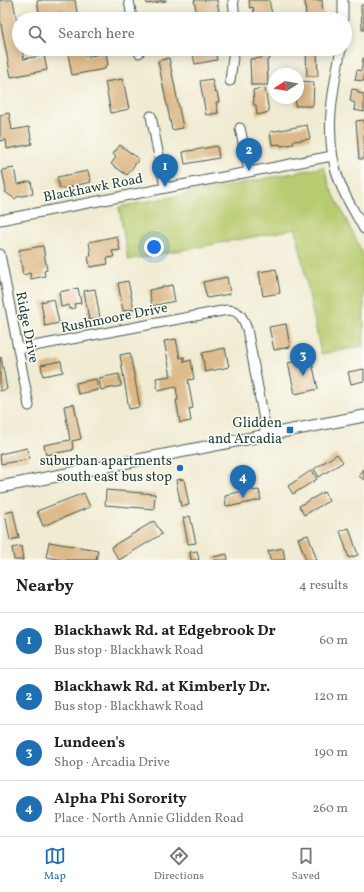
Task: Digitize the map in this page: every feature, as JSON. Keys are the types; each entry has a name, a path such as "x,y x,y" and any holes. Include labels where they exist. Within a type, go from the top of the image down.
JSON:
{"main road":[{"path":"0,487 265,434 364,416"}],"street":[{"path":"129,0 131,12"},
{"path":"233,0 234,12"},
{"path":"343,0 343,12"},
{"path":"230,81 233,56"},
{"path":"340,56 331,105 330,134 332,156 340,183 364,229"},
{"path":"151,116 165,187"},
{"path":"240,128 249,171"},
{"name":"Blackhawk Road","path":"0,220 332,156"},
{"name":"Ridge Drive","path":"0,254 29,406"},
{"name":"Rushmoore Drive","path":"18,349 214,312 232,310 240,313 247,329 265,425 265,434"}],"green space":[{"path":"324,167 330,187 364,256 364,346 321,354 296,229 128,260 119,207"}],"building":[{"path":"0,0 13,0 15,12 12,12 12,56 23,56 24,59 44,56 47,70 11,77 0,19"},
{"path":"75,0 77,12 39,12 37,1"},
{"path":"146,0 166,0 166,1 147,4"},
{"path":"194,0 217,0 219,12 196,12"},
{"path":"249,0 269,0 272,12 254,12 253,7 250,8"},
{"path":"305,0 322,0 323,12 306,12"},
{"path":"361,5 364,5 364,30 362,30"},
{"path":"68,56 106,56 108,65 105,66 105,69 72,75"},
{"path":"193,56 216,56 217,60 195,64"},
{"path":"262,56 270,56 270,59 267,60 268,85 251,85 250,59 262,58"},
{"path":"306,56 317,56 318,76 307,76"},
{"path":"169,58 183,128 172,130 158,61"},
{"path":"363,58 364,81 355,80 357,70 361,71"},
{"path":"123,79 129,109 111,113 105,82"},
{"path":"212,79 215,93 217,92 219,102 216,102 218,113 206,115 200,81"},
{"path":"304,81 314,82 313,106 295,106 295,104 304,104"},
{"path":"265,88 269,112 257,115 256,105 254,105 253,101 253,90"},
{"path":"352,89 358,90 358,93 364,94 364,112 354,110 355,103 350,101"},
{"path":"9,113 12,130 29,127 32,144 7,149 6,140 0,141 0,115"},
{"path":"364,120 364,159 359,159 356,121"},
{"path":"307,125 310,139 293,141 294,144 281,146 280,144 272,145 270,132"},
{"path":"120,145 139,159 127,175 111,164 116,157 113,154"},
{"path":"217,146 219,158 185,164 183,152"},
{"path":"14,168 17,183 19,184 31,181 33,194 17,197 15,199 5,192 6,190 2,170"},
{"path":"88,171 91,182 60,189 57,177"},
{"path":"117,236 120,250 112,251 114,257 107,258 108,264 90,267 88,256 91,256 89,242"},
{"path":"43,246 47,270 44,271 45,276 31,279 30,273 23,275 19,250"},
{"path":"276,269 280,293 263,296 259,272"},
{"path":"227,277 230,294 207,298 203,282"},
{"path":"128,281 134,309 123,311 118,283"},
{"path":"172,285 175,301 152,306 149,290"},
{"path":"78,288 81,303 74,304 75,308 69,309 69,305 61,307 59,292"},
{"path":"95,289 100,318 89,320 84,291"},
{"path":"54,299 59,323 45,326 41,302"},
{"path":"286,324 290,347 274,350 269,327"},
{"path":"176,339 180,358 184,357 184,362 191,360 194,379 188,380 193,408 189,409 191,421 180,423 176,400 178,400 176,387 158,391 156,378 171,376 164,341"},
{"path":"225,348 229,367 205,372 202,353"},
{"path":"130,353 140,407 129,409 120,355"},
{"path":"1,357 7,389 0,391 0,358"},
{"path":"311,358 318,389 295,394 288,363"},
{"path":"61,361 63,372 43,376 41,365"},
{"path":"364,369 364,381 351,384 348,372"},
{"path":"119,374 121,386 101,390 99,378"},
{"path":"96,379 98,390 78,394 76,383"},
{"path":"74,404 81,439 72,441 73,450 46,455 44,445 70,440 64,406"},
{"path":"27,448 29,459 1,464 0,454"},
{"path":"337,454 343,462 319,477 314,469"},
{"path":"364,469 364,480 359,476"},
{"path":"312,470 317,479 293,494 288,486"},
{"path":"184,479 189,505 181,506 176,480"},
{"path":"253,489 253,491 259,490 261,500 226,506 225,496"},
{"path":"106,490 155,494 154,509 105,505"},
{"path":"324,492 329,501 304,515 299,506"},
{"path":"84,493 90,507 43,526 37,511"},
{"path":"13,511 19,538 10,540 5,513"},
{"path":"190,516 196,543 188,544 183,518"},
{"path":"154,521 162,534 119,560 111,547"},
{"path":"349,528 358,555 349,558 340,531"},
{"path":"308,535 317,560 306,560 298,538"},
{"path":"49,542 98,550 96,560 64,560 46,557"},
{"path":"21,546 23,560 14,560 12,548"},
{"path":"283,548 285,560 270,560 268,551"},
{"path":"197,551 199,560 191,560 190,552"},
{"path":"227,554 228,560 214,560 213,557"}],"place":[{"name":"Blackhawk Rd. at Kimberly Dr.","path":"249,171"},
{"name":"Blackhawk Rd. at Edgebrook Dr","path":"165,187"},
{"name":"Lundeen's","path":"303,376"},
{"name":"Glidden and Arcadia","path":"290,430"},
{"name":"suburban apartments south east bus stop","path":"180,468"},
{"name":"Alpha Phi Sorority","path":"243,498"}]}
